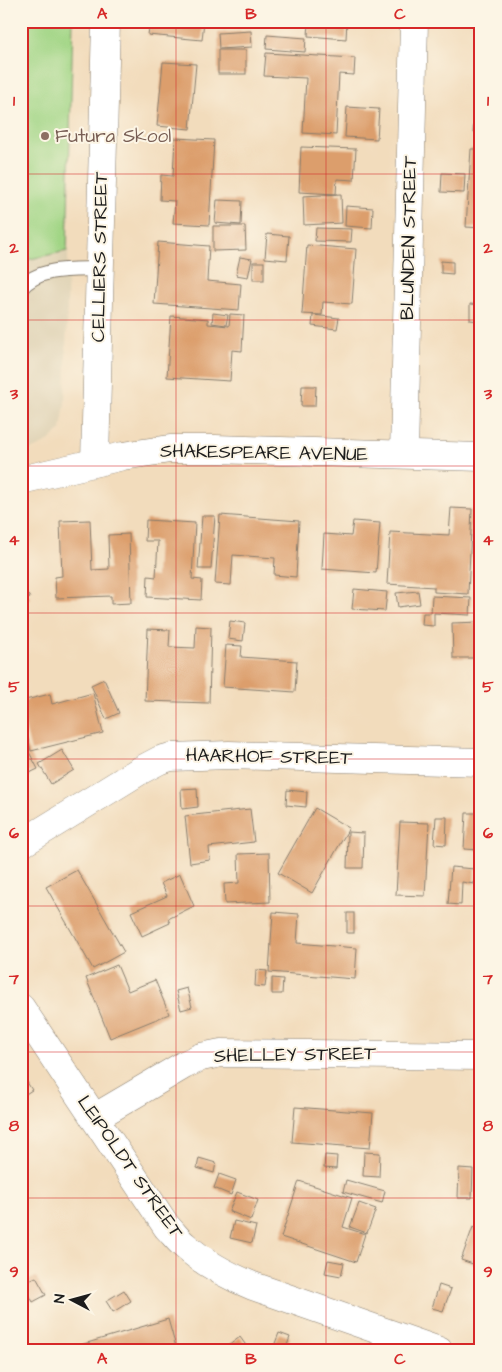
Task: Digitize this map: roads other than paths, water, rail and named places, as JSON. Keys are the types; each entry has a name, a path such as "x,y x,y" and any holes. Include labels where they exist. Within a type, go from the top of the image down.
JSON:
{"street":[{"name":"CELLIERS STREET","path":"95,462 106,21"},
{"name":"BLUNDEN STREET","path":"404,454 414,21"},
{"name":"SHAKESPEARE AVENUE","path":"21,480 145,452 179,449 481,457"},
{"name":"HAARHOF STREET","path":"21,844 141,770 160,760 171,757 229,755 481,762"},
{"name":"LEIPOLDT STREET","path":"21,1008 167,1227 184,1245 208,1263 234,1278 253,1286 439,1351"},
{"name":"SHELLEY STREET","path":"94,1118 184,1065 201,1057 221,1053 481,1056"}],"lane":[{"path":"21,288 36,277 53,270 100,269"}],"place":[{"name":"Futura Skool","path":"45,136"}]}
